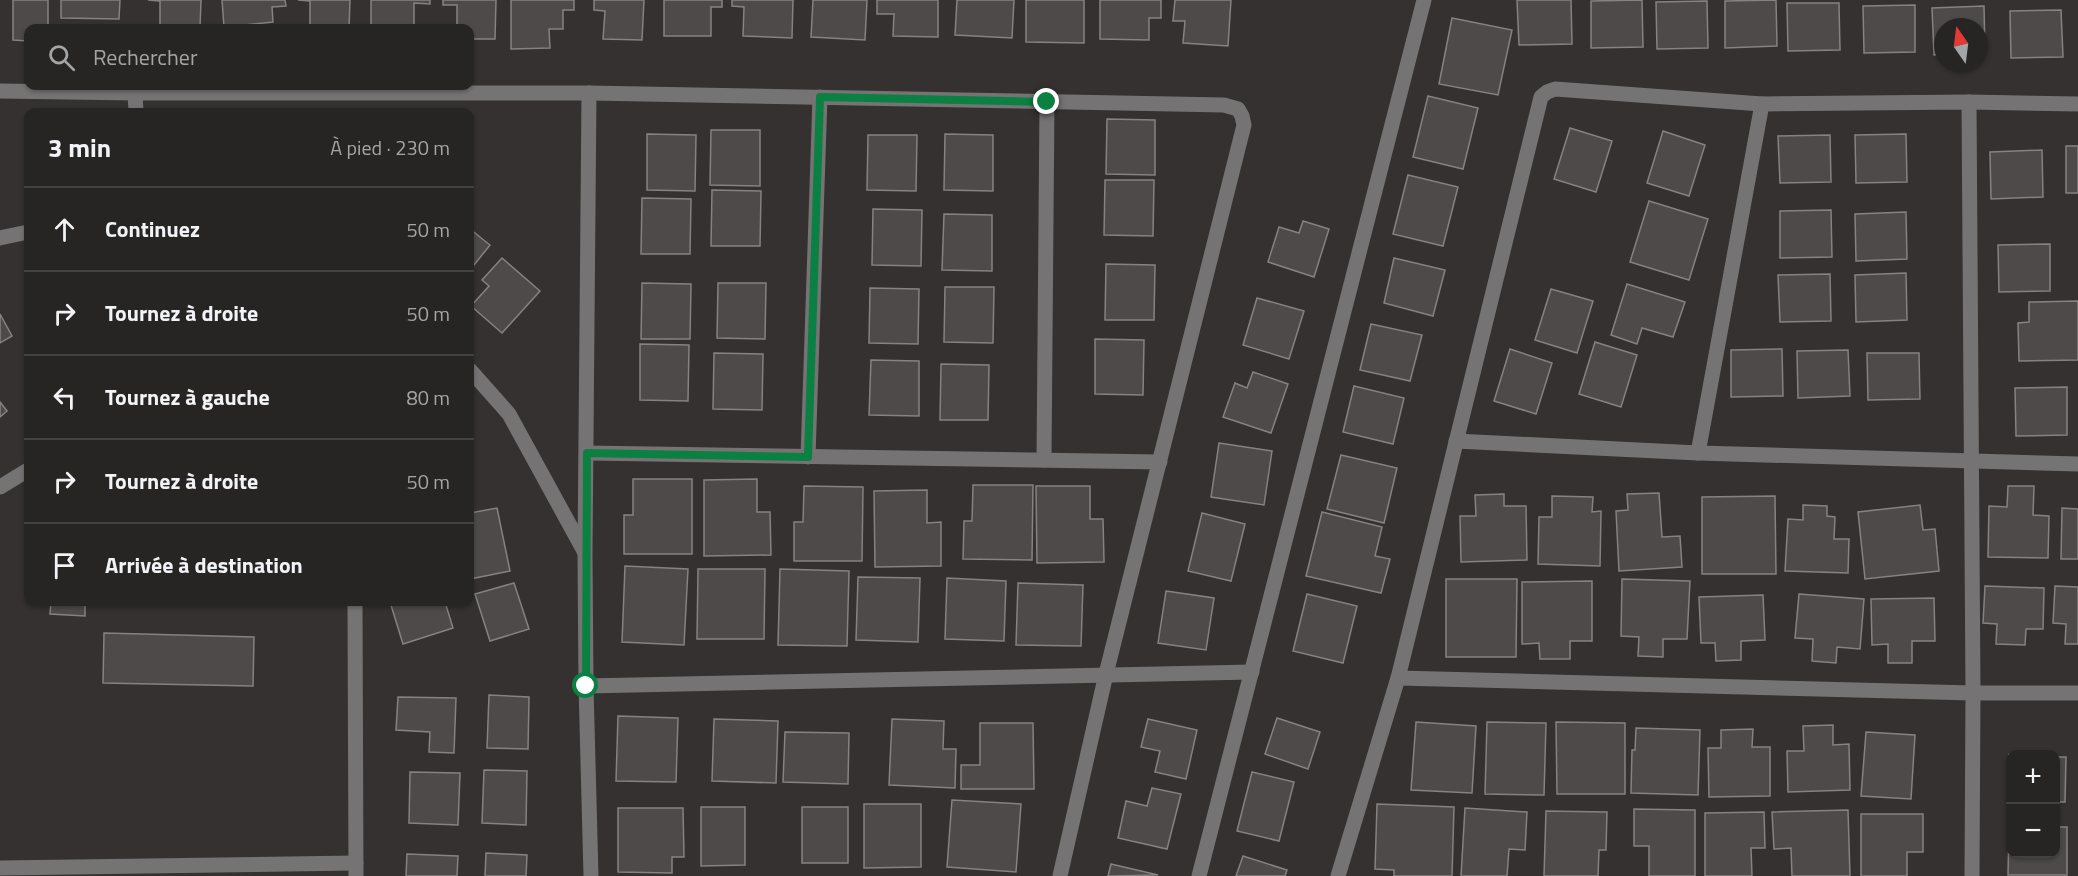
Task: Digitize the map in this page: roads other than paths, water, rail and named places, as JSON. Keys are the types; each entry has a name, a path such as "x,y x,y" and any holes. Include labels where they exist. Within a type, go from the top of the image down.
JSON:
{"street":[{"path":"1199,876 1424,0"},
{"path":"1338,876 1398,678 1541,97 1555,89 1762,104 1969,102 2078,104"},
{"path":"0,91 589,93 1224,105 1238,109 1244,125 1106,674 1060,876"},
{"path":"135,93 136,108"},
{"path":"589,93 585,553 591,876"},
{"path":"808,457 820,97"},
{"path":"1044,460 1047,102"},
{"path":"1969,102 1972,876"},
{"path":"1698,453 1762,104"},
{"path":"0,238 24,233"},
{"path":"474,375 509,414 585,553"},
{"path":"1456,441 1698,453 2078,464"},
{"path":"587,453 1160,462"},
{"path":"0,487 24,472"},
{"path":"0,868 356,870 355,606"},
{"path":"586,686 1252,672"},
{"path":"1398,678 1973,693 2078,693"}]}
